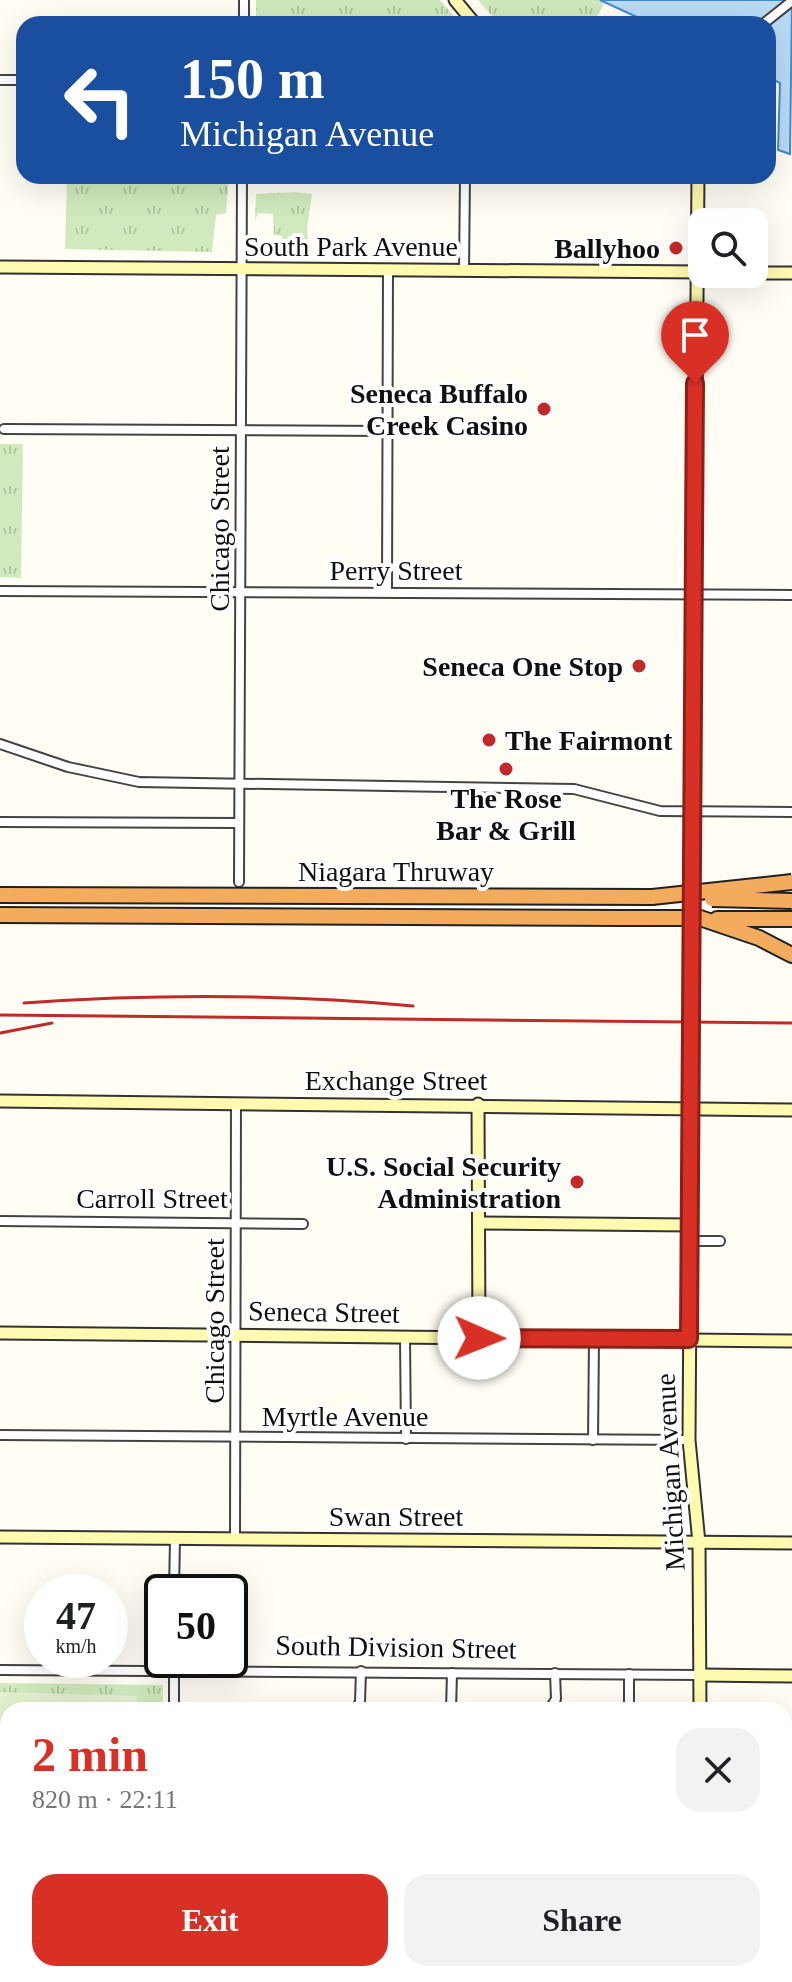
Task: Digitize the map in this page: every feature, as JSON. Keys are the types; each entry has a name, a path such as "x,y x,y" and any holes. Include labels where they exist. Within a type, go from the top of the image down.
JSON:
{"highway":[{"path":"652,897 792,882"},
{"name":"Niagara Thruway","path":"0,895 652,897 792,901"},
{"name":"Niagara Thruway","path":"0,915 792,919"},
{"path":"700,918 759,938 792,955"}],"street":[{"path":"455,0 468,16"},
{"path":"773,16 792,1"},
{"name":"Chicago Street","path":"239,882 242,184"},
{"path":"464,271 465,184"},
{"name":"Michigan Avenue","path":"698,184 699,208"},
{"name":"South Park Avenue","path":"0,267 688,272"},
{"path":"387,591 388,270"},
{"path":"768,273 792,273"},
{"name":"Michigan Avenue","path":"700,288 692,812 689,1440 699,1543 700,1702"},
{"path":"4,429 387,431"},
{"name":"Perry Street","path":"0,591 792,595"},
{"path":"0,744 125,780 240,786 574,789 635,807 692,812 792,812"},
{"path":"0,822 239,823"},
{"name":"Exchange Street","path":"0,1101 478,1104 792,1110"},
{"name":"Chicago Street","path":"235,1539 236,1103"},
{"path":"478,1104 479,1338"},
{"name":"Carroll Street","path":"0,1221 303,1224"},
{"path":"479,1223 690,1225"},
{"path":"690,1241 720,1241"},
{"name":"Seneca Street","path":"0,1333 792,1341"},
{"path":"405,1337 406,1439"},
{"path":"593,1440 594,1339"},
{"name":"Myrtle Avenue","path":"0,1435 689,1440"},
{"name":"Swan Street","path":"0,1537 792,1543"},
{"path":"174,1574 175,1538"},
{"name":"South Division Street","path":"0,1670 144,1666"},
{"name":"South Division Street","path":"248,1667 792,1676"},
{"path":"360,1702 361,1671"},
{"path":"451,1702 452,1673"},
{"path":"554,1702 555,1673"},
{"path":"629,1674 629,1702"},
{"path":"174,1678 174,1702"}],"green space":[{"path":"256,0 440,0 454,16 256,16"},
{"path":"478,0 600,0 604,4 597,16 492,16"},
{"path":"67,184 228,184 226,213 216,215 212,252 65,249"},
{"path":"256,194 312,194 307,229 310,257 282,256 282,236 274,235 273,214 258,213 255,221"},
{"path":"0,444 23,444 21,578 0,577"},
{"path":"0,1683 163,1685 163,1702 0,1702"},
{"path":"0,1692 137,1696 137,1702 0,1702"}],"water":[{"path":"600,0 792,0 790,154 778,150 780,83 776,81 776,16 635,16"}],"railway":[{"path":"24,1003 219,997 316,999 413,1006"},
{"path":"0,1015 792,1023"},
{"path":"0,1033 52,1023"}],"place":[{"name":"Ballyhoo","path":"676,248"},
{"name":"Seneca Buffalo Creek Casino","path":"544,409"},
{"name":"Seneca One Stop","path":"639,666"},
{"name":"The Fairmont","path":"489,740"},
{"name":"The Rose Bar & Grill","path":"506,769"},
{"name":"U.S. Social Security Administration","path":"577,1182"}],"route":[{"path":"479,1338 689,1339 692,812 696,692 695,383"}]}
